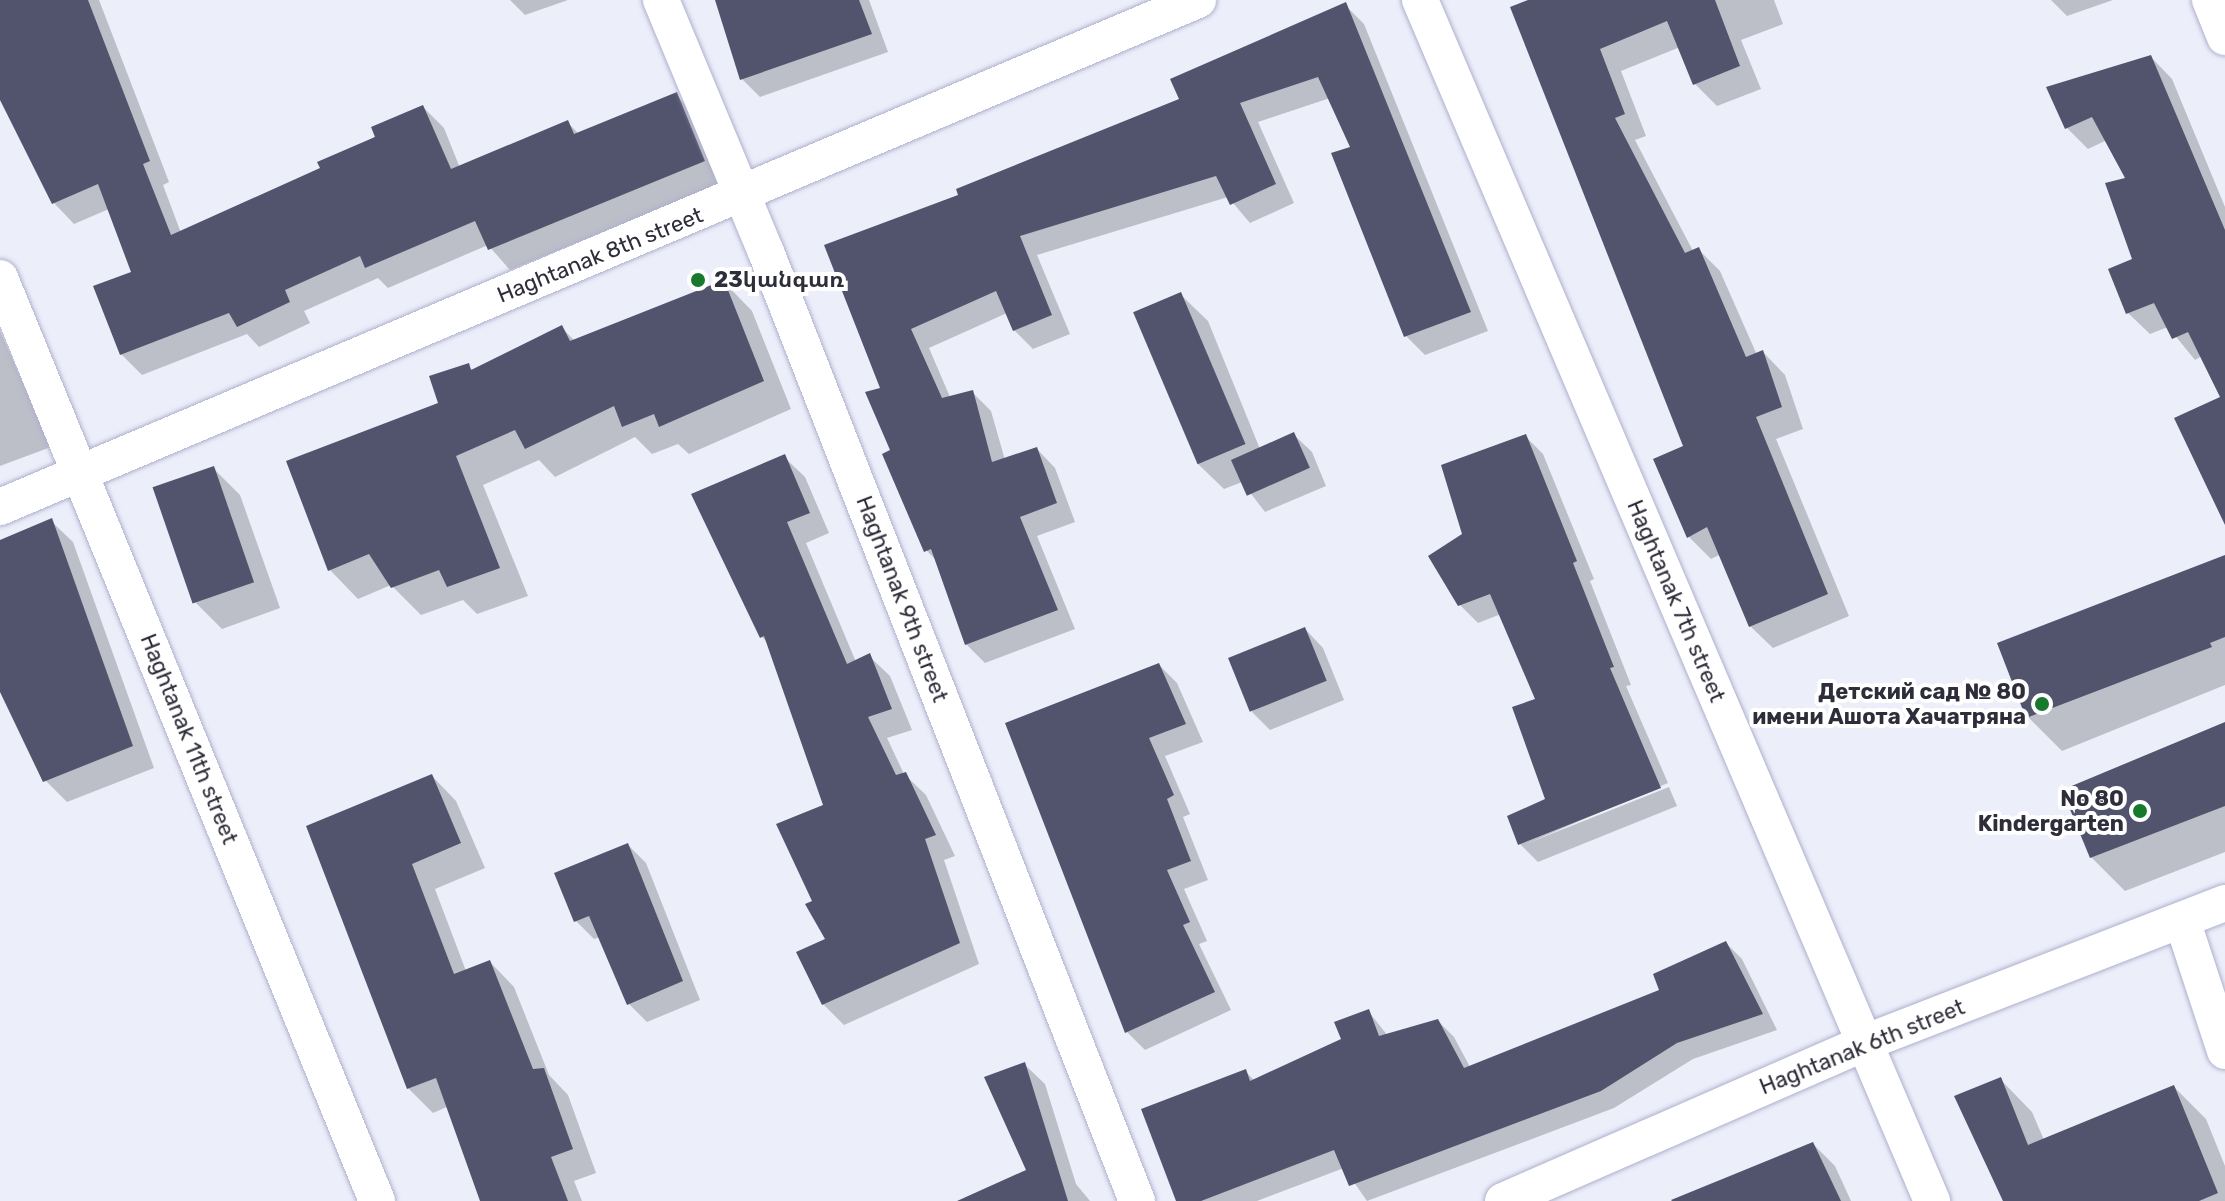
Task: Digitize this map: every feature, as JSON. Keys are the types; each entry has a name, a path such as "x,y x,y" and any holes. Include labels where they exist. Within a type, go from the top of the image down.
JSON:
{"street":[{"name":"Haghtanak 9th street","path":"661,0 742,197 1137,1201"},
{"name":"Haghtanak 8th street","path":"0,507 79,469 742,197 1198,0"},
{"name":"Haghtanak 7th street","path":"1420,0 1932,1201"},
{"path":"2210,0 2225,37"},
{"name":"Haghtanak 11th street","path":"0,278 377,1201"},
{"name":"Haghtanak 6th street","path":"1503,1201 1864,1043 2225,903"},
{"path":"2182,920 2225,1051"}],"building":[{"path":"0,0 88,0 150,161 143,164 171,235 320,168 317,162 375,137 371,127 423,105 451,169 568,120 574,134 677,92 705,161 488,250 475,221 365,268 360,256 285,290 290,302 237,327 229,313 120,355 93,286 131,272 98,184 52,204 0,100"},
{"path":"715,0 859,0 872,34 740,80"},
{"path":"1528,0 1715,0 1740,66 1693,85 1667,21 1600,49 1625,114 1615,118 1685,253 1699,247 1746,357 1763,350 1782,407 1756,417 1828,594 1749,627 1707,527 1687,538 1653,459 1683,446 1510,7"},
{"path":"1346,2 1471,312 1404,337 1331,153 1350,147 1318,77 1240,103 1276,184 1230,205 1216,176 1020,236 1052,315 1013,331 996,291 911,329 942,398 973,390 992,462 1037,447 1057,503 1020,517 1058,610 965,645 931,549 924,552 882,454 890,450 865,392 880,388 824,245 958,195 956,189 1179,99 1170,79"},
{"path":"2151,55 2225,230 2225,525 2174,418 2220,397 2188,332 2172,339 2154,303 2126,314 2108,269 2132,259 2105,183 2125,178 2092,117 2065,129 2046,87"},
{"path":"724,280 764,381 659,427 654,414 622,427 614,406 525,449 515,430 456,456 500,568 447,587 439,570 391,588 369,554 328,571 286,461 438,403 429,376 469,363 471,370 562,325 570,341"},
{"path":"1181,292 1245,444 1198,464 1133,312"},
{"path":"1294,432 1310,468 1247,496 1231,460"},
{"path":"1526,434 1577,561 1573,563 1614,667 1610,668 1661,788 1518,845 1507,816 1545,799 1512,707 1535,699 1490,594 1458,606 1428,556 1462,534 1441,465"},
{"path":"785,454 810,513 787,522 847,664 870,653 892,709 868,717 896,775 906,772 936,835 925,839 960,943 822,1005 796,952 825,939 805,904 812,901 776,824 823,805 764,636 760,638 691,494"},
{"path":"214,466 254,582 193,603 153,487"},
{"path":"52,518 133,746 43,782 0,692 0,540"},
{"path":"2225,555 2225,637 2210,643 2212,647 2026,718 1997,643"},
{"path":"1305,627 1327,681 1250,712 1228,658"},
{"path":"1159,663 1186,724 1149,738 1174,795 1167,799 1191,861 1167,870 1190,922 1183,925 1215,992 1125,1033 1005,723"},
{"path":"2225,722 2225,806 2090,858 2062,790"},
{"path":"432,774 461,843 412,864 454,974 490,960 533,1069 544,1068 573,1149 551,1157 568,1201 480,1201 436,1078 407,1089 306,826"},
{"path":"628,843 683,981 627,1005 589,916 574,922 554,873"},
{"path":"1726,941 1763,1014 1677,1043 1601,1091 1349,1186 1334,1150 1201,1201 1176,1201 1141,1109 1246,1069 1250,1081 1341,1039 1334,1022 1369,1009 1379,1036 1438,1019 1464,1068 1659,990 1653,974"},
{"path":"1025,1062 1068,1201 957,1201 1026,1170 984,1077"},
{"path":"2001,1077 2028,1145 2174,1085 2218,1193 2199,1201 2003,1201 1954,1096"},
{"path":"1813,1142 1841,1201 1671,1200"}],"place":[{"name":"23կանգառ","path":"698,280"},
{"name":"Детский сад № 80 имени Ашота Хачатряна","path":"2042,704"},
{"name":"No 80 Kindergarten","path":"2140,811"}]}
